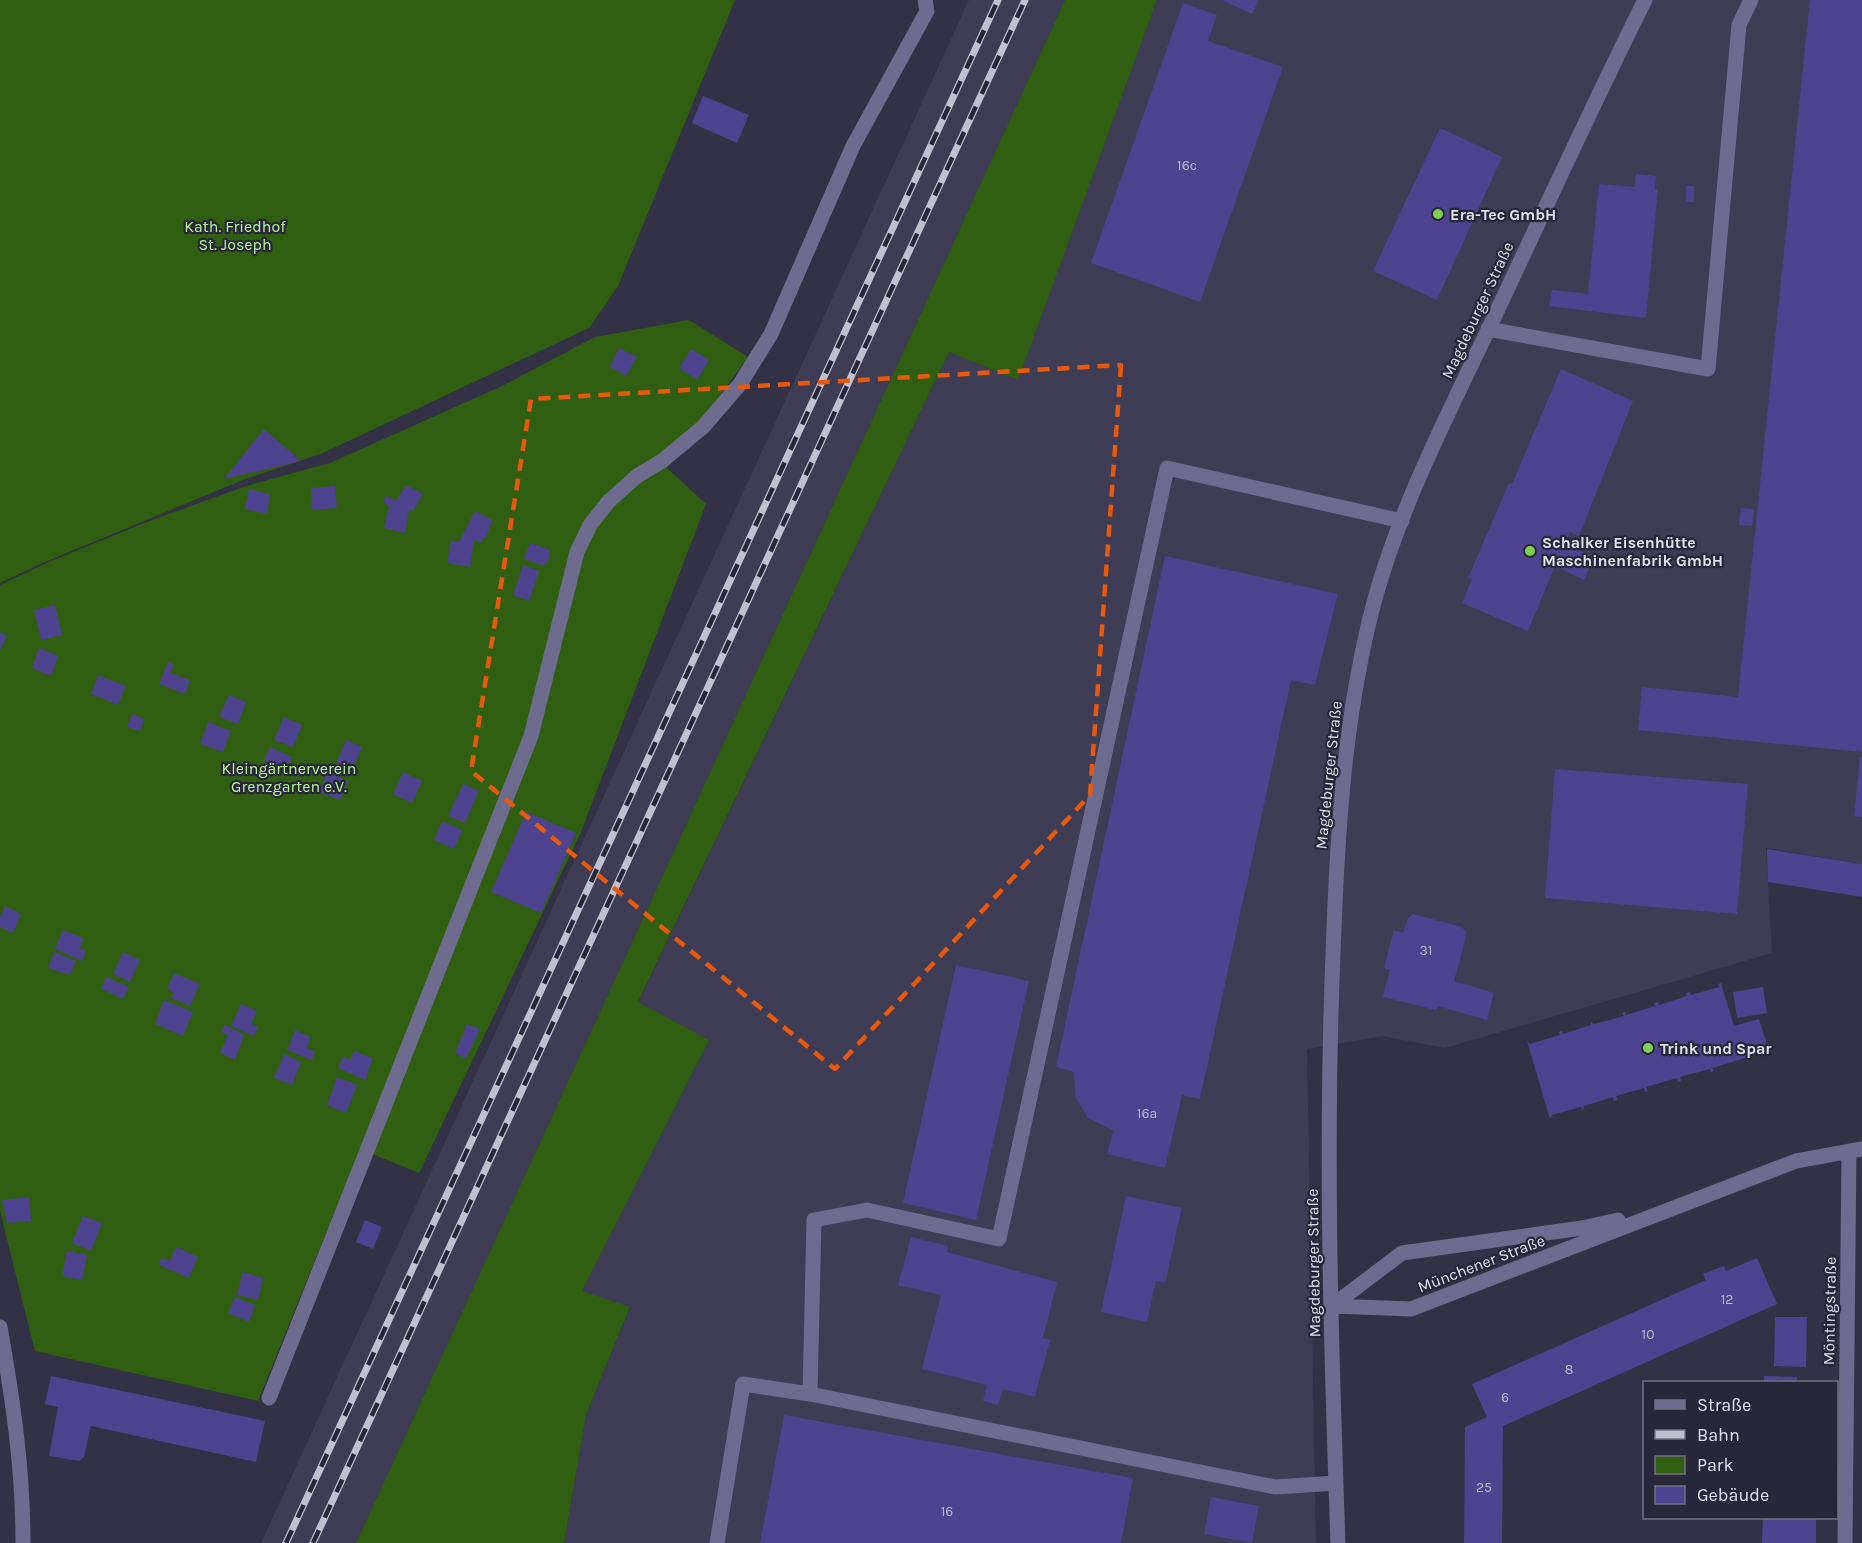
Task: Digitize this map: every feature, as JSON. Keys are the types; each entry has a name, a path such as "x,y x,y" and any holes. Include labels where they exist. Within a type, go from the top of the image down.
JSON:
{"street":[{"path":"269,1398 531,736 577,552 590,525 608,501 637,476 662,461 704,427 740,384 771,334 853,146 927,11 925,0"},
{"name":"Magdeburger Straße","path":"1338,1543 1328,1067 1336,864 1348,731 1371,615 1402,521 1577,136 1645,0"},
{"path":"1488,328 1708,369 1739,26 1751,0"},
{"path":"810,1394 814,1220 867,1210 999,1239 1167,468 1402,521"},
{"name":"Münchener Straße","path":"1332,1306 1411,1309 1796,1161 1856,1150"},
{"name":"Möntingstraße","path":"1845,1543 1856,1150"},
{"name":"Münchener Straße","path":"1332,1306 1402,1253 1582,1228 1666,1210"},
{"path":"0,1327 17,1425 23,1493 23,1543"},
{"path":"717,1543 743,1384 810,1394 1275,1487 1336,1483"}],"highlighted area":[{"path":"1121,365 1090,795 835,1069 471,771 531,399"}],"shaded area":[{"path":"969,0 1065,0 356,1543 261,1543"},
{"path":"1157,0 1862,0 1862,864 1766,848 1772,953 1445,1048 1382,1036 1307,1049 1316,1543 564,1543 586,1415 630,1308 582,1291 709,1040 638,1003 949,352 1018,379"}],"green space":[{"name":"Kath. Friedhof St. Joseph","path":"0,0 735,0 618,286 589,328 323,453 243,480 0,583"},
{"path":"1065,0 1157,0 1018,380 949,352 638,1002 709,1040 582,1291 630,1307 586,1415 564,1543 356,1543"},
{"name":"Kleingärtnerverein Grenzgarten e.V.","path":"689,320 748,357 667,468 706,504 581,832 419,1173 360,1149 258,1401 35,1351 0,1211 0,585 144,523 246,486 330,463 502,386 595,337"}],"building":[{"path":"1222,0 1259,0 1252,14"},
{"path":"1810,0 1862,0 1862,752 1638,730 1642,687 1738,697"},
{"path":"1183,3 1217,15 1208,41 1283,67 1200,302 1091,263"},
{"path":"703,96 749,115 737,143 692,123"},
{"name":"Era-Tec GmbH","path":"1440,128 1502,157 1437,300 1373,271"},
{"path":"1636,174 1656,176 1655,189 1658,189 1646,318 1549,306 1552,290 1588,294 1599,184 1635,187"},
{"path":"1686,186 1694,186 1694,202 1686,202"},
{"path":"619,348 637,357 626,376 610,367"},
{"path":"691,349 709,360 697,380 679,368"},
{"name":"Schalker Eisenhütte Maschinenfabrik GmbH","path":"1561,369 1633,401 1579,536 1570,532 1565,544 1594,557 1584,580 1555,566 1528,631 1462,603 1472,579 1468,578 1509,483 1512,484"},
{"path":"264,429 301,461 224,479"},
{"path":"406,485 423,494 413,511 409,509 405,533 384,528 389,506 383,502 386,496 396,501"},
{"path":"335,486 337,508 312,510 311,488"},
{"path":"249,489 270,494 267,514 245,509"},
{"path":"1741,508 1754,509 1752,526 1739,525"},
{"path":"475,511 492,520 486,538 484,537 481,543 474,540 470,567 447,563 451,540 459,542"},
{"path":"530,543 550,550 548,563 546,562 544,566 524,559"},
{"path":"1165,556 1338,594 1315,685 1291,680 1200,1099 1182,1095 1165,1168 1107,1154 1113,1130 1088,1118 1075,1096 1074,1072 1056,1067"},
{"path":"523,565 539,571 529,601 513,595"},
{"path":"55,605 62,635 41,640 34,610"},
{"path":"0,632 7,636 0,650"},
{"path":"39,648 58,656 51,676 32,668"},
{"path":"168,662 174,665 170,673 190,680 185,694 159,684"},
{"path":"98,675 126,686 118,705 91,694"},
{"path":"229,695 246,702 238,724 219,717"},
{"path":"132,714 144,719 140,731 127,727"},
{"path":"284,717 302,725 293,747 274,740"},
{"path":"208,722 231,731 223,752 200,744"},
{"path":"346,740 362,747 352,771 336,764"},
{"path":"270,747 292,757 286,770 264,760"},
{"path":"1860,757 1862,757 1862,817 1854,816"},
{"path":"1555,769 1748,784 1737,914 1545,898"},
{"path":"328,772 348,781 340,800 319,792"},
{"path":"403,772 422,781 412,803 393,794"},
{"path":"463,784 479,791 465,823 448,816"},
{"path":"526,812 576,833 541,913 491,892"},
{"path":"442,821 462,830 454,849 434,840"},
{"path":"1767,849 1862,864 1862,897 1768,882"},
{"path":"5,906 21,914 13,933 0,927 0,917"},
{"path":"1413,914 1462,927 1467,933 1454,981 1494,993 1487,1020 1438,1006 1436,1010 1383,997 1390,970 1384,968 1394,930 1403,933 1408,918"},
{"path":"63,930 83,938 80,948 86,951 82,961 55,949"},
{"path":"54,952 76,961 70,975 48,968"},
{"path":"123,952 140,960 130,982 113,974"},
{"path":"956,965 1029,981 976,1220 903,1203"},
{"path":"174,973 200,984 190,1006 171,998 174,992 167,989"},
{"path":"106,977 129,987 123,999 101,989"},
{"name":"Trink und Spar","path":"1721,983 1734,1026 1759,1019 1770,1054 1767,1055 1766,1052 1712,1068 1714,1071 1711,1072 1710,1069 1680,1077 1681,1081 1678,1082 1677,1078 1646,1087 1648,1091 1645,1092 1644,1088 1616,1096 1617,1100 1614,1101 1613,1097 1584,1106 1583,1110 1581,1107 1552,1115 1550,1119 1527,1041 1530,1044 1560,1035 1559,1032 1562,1031 1563,1034 1591,1025 1591,1022 1594,1024 1624,1016 1622,1013 1625,1012 1626,1015 1655,1006 1654,1003 1658,1002 1659,1005 1687,996 1686,993 1690,992 1691,995 1719,987 1718,984"},
{"path":"1763,987 1767,1013 1737,1018 1733,992"},
{"path":"164,1000 193,1012 183,1036 155,1024"},
{"path":"241,1004 257,1011 251,1024 258,1027 254,1036 231,1026"},
{"path":"467,1024 480,1029 466,1059 455,1053"},
{"path":"224,1025 244,1035 235,1060 220,1053 228,1035 221,1032"},
{"path":"295,1030 311,1037 306,1048 315,1051 312,1060 287,1050"},
{"path":"354,1051 373,1058 365,1080 338,1068 343,1057 350,1060"},
{"path":"284,1054 301,1062 292,1085 274,1078"},
{"path":"337,1077 357,1085 346,1113 327,1105"},
{"path":"1126,1196 1182,1208 1165,1283 1156,1281 1147,1322 1101,1312"},
{"path":"29,1197 31,1221 7,1223 2,1200"},
{"path":"83,1216 102,1223 91,1251 72,1243"},
{"path":"365,1220 382,1227 373,1249 356,1242"},
{"path":"911,1237 948,1246 947,1252 1057,1282 1043,1338 1050,1340 1035,1397 1003,1389 998,1405 983,1401 987,1385 922,1369 941,1295 898,1285"},
{"path":"176,1247 198,1257 189,1278 159,1265 161,1258 170,1261"},
{"path":"67,1251 87,1255 82,1280 62,1276"},
{"path":"1757,1258 1777,1304 1503,1426 1502,1543 1464,1543 1465,1427 1487,1417 1472,1384 1706,1280 1703,1274 1724,1266 1726,1271"},
{"path":"243,1272 263,1278 258,1300 237,1295"},
{"path":"235,1297 255,1305 249,1322 228,1313"},
{"path":"1775,1317 1807,1317 1806,1367 1774,1366"},
{"path":"51,1376 265,1421 256,1462 91,1426 84,1457 79,1461 49,1456 58,1407 45,1404"},
{"path":"1764,1376 1797,1377 1797,1381 1764,1381"},
{"path":"784,1415 1133,1478 1121,1543 760,1543"},
{"path":"1211,1497 1259,1506 1252,1543 1204,1534"},
{"path":"1763,1519 1816,1519 1816,1543 1762,1543"}],"railway":[{"path":"286,1543 998,0"},
{"path":"313,1543 1025,0"}],"place":[{"name":"Era-Tec GmbH","path":"1438,214"},
{"name":"Schalker Eisenhütte Maschinenfabrik GmbH","path":"1530,551"},
{"name":"Trink und Spar","path":"1648,1048"}]}
